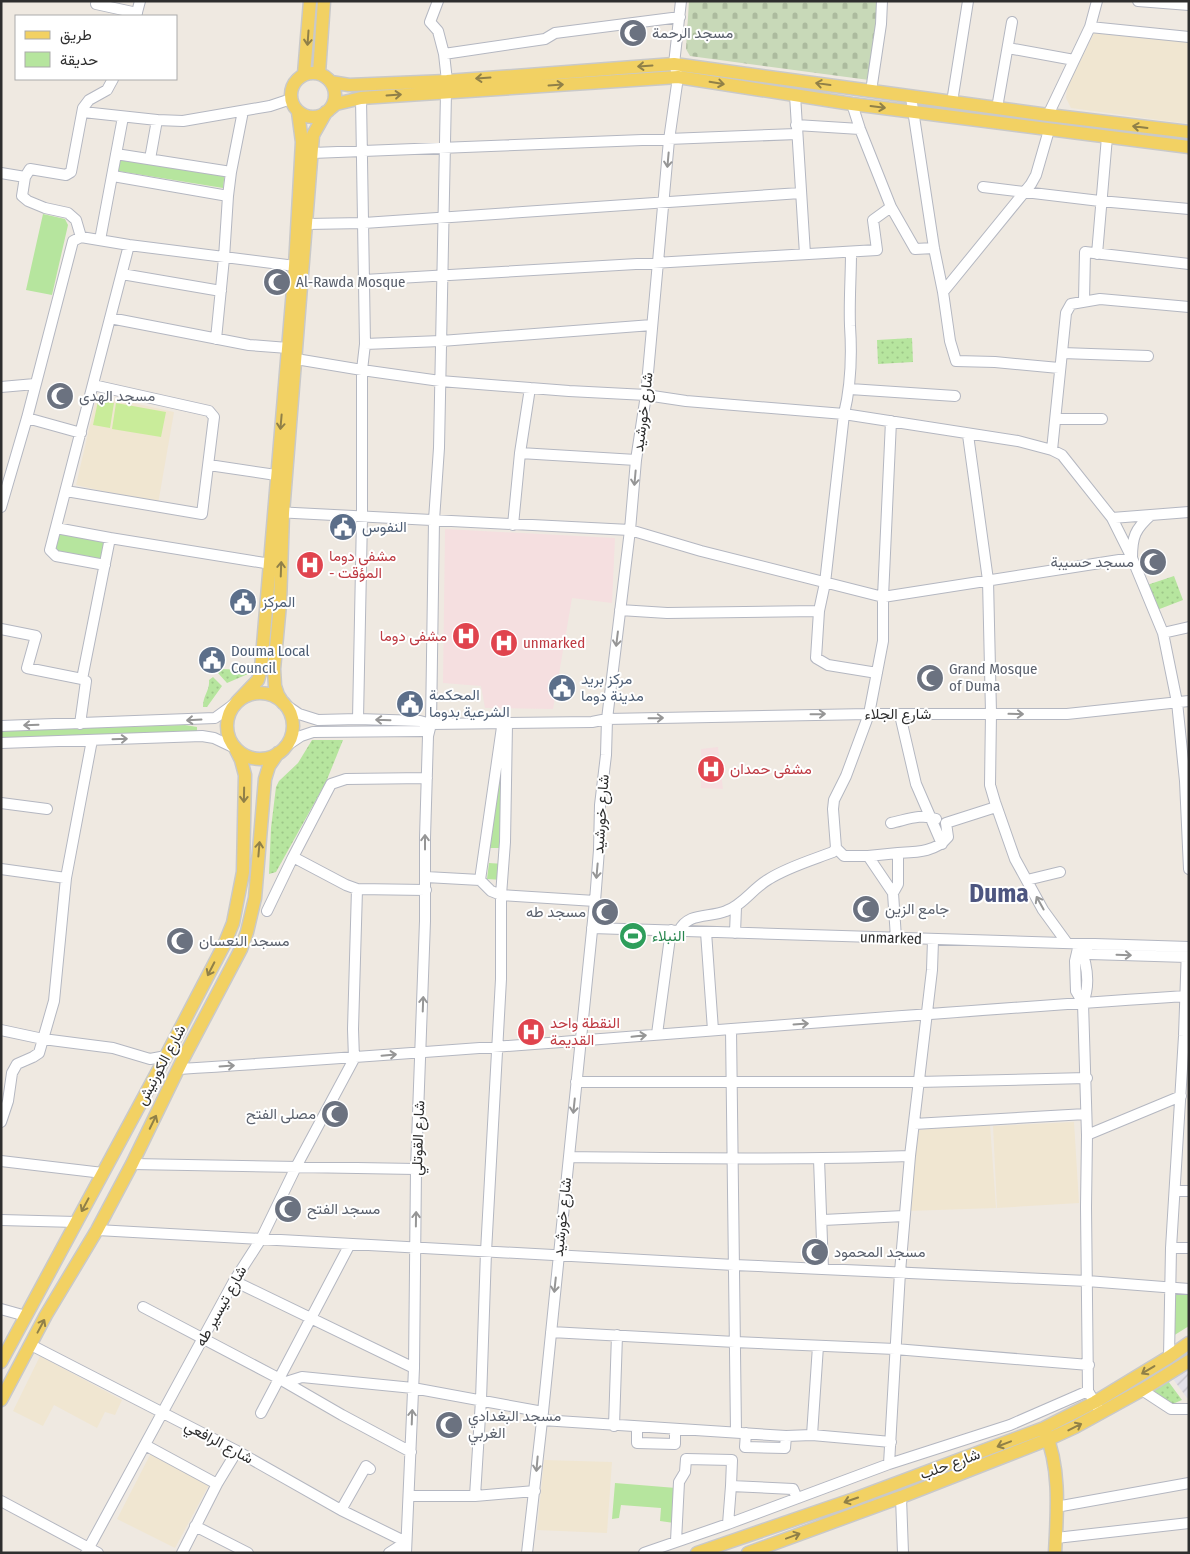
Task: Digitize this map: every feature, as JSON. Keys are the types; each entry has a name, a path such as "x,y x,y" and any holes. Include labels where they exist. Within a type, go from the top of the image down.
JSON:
{"main road":[{"path":"304,74 310,1"},
{"path":"319,73 324,1"},
{"path":"298,112 309,116 321,115 336,104 361,98 446,86 674,64 1048,115 1189,132"},
{"path":"319,73 304,74 293,84 291,99 301,122 302,148 291,345 296,359 279,512 266,605 261,668 258,680 237,702 227,720 227,730 235,748 251,758 260,759 270,757 282,750 291,738 293,728 289,710 278,695 275,686 274,669 280,604 279,512 276,475 291,345 307,224 313,135 335,98 334,87 331,82 319,73"},
{"path":"331,82 349,85 446,86 678,77 852,104 1189,147"},
{"path":"266,605 280,604"},
{"path":"237,702 245,696 255,693 275,697 283,703"},
{"name":"شارع الكورنيش","path":"1,1362 166,1056 234,923 243,872 245,775 235,748"},
{"name":"شارع الكورنيش","path":"1,1400 46,1315 97,1230 235,962 247,932 255,898 265,779 269,766 282,750"},
{"path":"125,1131 144,1141"},
{"name":"شارع حلب","path":"748,1553 901,1497 1046,1434 1189,1343"},
{"name":"شارع حلب","path":"1095,1402 1142,1390 1189,1361"},
{"path":"1046,1434 1054,1457 1055,1553"},
{"name":"شارع حلب","path":"697,1553 1046,1434"}],"street":[{"path":"96,4 136,14 140,1"},
{"name":"شارع القوتلي","path":"406,1553 410,1496 414,1368 416,1169 426,890 428,736 431,724 434,520 439,448 445,216 444,149 446,86 444,54 438,31 430,22 438,1"},
{"path":"678,77 674,64 682,1"},
{"path":"870,91 881,24 882,1"},
{"path":"952,102 968,1"},
{"path":"1048,115 1090,27 1097,1"},
{"path":"1138,1 1189,6"},
{"path":"444,54 545,39 555,33 680,17"},
{"path":"997,108 1012,22"},
{"path":"1090,27 1189,37"},
{"path":"1008,48 1074,60"},
{"name":"شارع خورشيد","path":"527,1553 535,1491 595,901 607,719 630,530 636,460 646,395 669,140 678,77"},
{"path":"81,237 76,220 68,212 45,208 28,201 22,196 24,177 30,169 66,175 71,172 83,108 89,100 107,90 112,80"},
{"path":"795,95 805,254"},
{"path":"911,96 934,248 950,341 956,361 995,362 1059,368"},
{"path":"358,719 362,517 362,370 365,344 361,98"},
{"path":"83,112 183,121 270,106 291,99"},
{"path":"852,104 891,207 915,249 934,248"},
{"path":"216,339 228,196 243,111"},
{"path":"100,240 123,117"},
{"path":"150,159 157,120"},
{"path":"312,153 669,140 797,129 860,129"},
{"path":"943,292 1031,184 1036,175 1049,130"},
{"path":"1097,254 1100,201 1107,137"},
{"path":"116,154 231,172"},
{"path":"1,173 24,177"},
{"path":"113,176 228,196"},
{"path":"983,187 1189,209"},
{"path":"307,224 364,222 800,193"},
{"path":"364,280 442,277 877,250 873,220 891,207"},
{"path":"1,507 28,418 35,384 73,241 81,237 224,258 295,266"},
{"path":"105,565 56,556 50,550 129,245"},
{"path":"851,252 850,327 852,345 850,389 844,414 825,583 819,611 816,658 828,665 877,673"},
{"path":"1084,302 1085,252 1189,264"},
{"path":"122,274 221,291"},
{"path":"1052,450 1066,313 1072,304 1100,299 1185,307 1189,297"},
{"path":"110,318 249,345 291,345"},
{"path":"365,344 441,341 652,325"},
{"path":"1062,353 1148,356"},
{"path":"296,359 440,381 646,395 686,401 844,414 968,435 1018,441 1052,450 1062,455 1112,518 1132,558 1164,633 1177,702 1185,781 1189,869"},
{"path":"1,386 35,384"},
{"path":"66,492 202,514 214,417 209,411 93,385"},
{"path":"513,525 520,453 530,388"},
{"path":"850,389 955,396"},
{"path":"28,418 81,432"},
{"path":"1056,419 1102,419"},
{"path":"891,421 883,597 883,641 869,714 846,776 834,800 836,848 844,856 868,856 932,849 942,844 948,837 946,823"},
{"path":"968,435 988,580 991,714 990,785 996,807 1016,859 1043,910 1067,943"},
{"path":"520,453 636,460"},
{"path":"209,465 276,475"},
{"path":"279,512 630,530 883,597 1132,558"},
{"path":"1112,518 1189,512"},
{"path":"1132,558 1133,539 1137,530 1151,515"},
{"path":"56,528 271,564"},
{"path":"82,679 110,538"},
{"path":"620,610 667,614 819,611"},
{"path":"1164,633 1189,627"},
{"path":"1,629 36,636 28,668 86,681 80,724"},
{"name":"شارع الجلاء","path":"431,724 505,724 592,722 607,719 869,714 1067,714 1189,701"},
{"path":"1,726 215,718 237,702"},
{"path":"283,703 310,719 420,721 431,724"},
{"path":"900,715 916,784 942,844"},
{"path":"282,750 302,736 313,732 422,731 431,724"},
{"path":"480,880 505,724"},
{"path":"475,1496 501,979 501,895 505,842 505,724"},
{"path":"1,743 202,736 214,738 235,748"},
{"path":"1,1122 12,1074 17,1064 33,1057 39,1052 54,1001 66,878 92,740"},
{"path":"267,911 331,784 346,779 427,778"},
{"path":"1,803 47,809"},
{"path":"891,823 916,816 931,816 946,823 996,807"},
{"path":"657,1034 675,931 688,919 724,912 736,907 769,878 833,852 836,848"},
{"path":"896,938 894,893 898,884 898,853"},
{"path":"868,856 894,893"},
{"path":"293,857 357,889 426,890"},
{"path":"1,869 66,878"},
{"path":"1027,880 1060,872"},
{"path":"426,877 480,880 491,891 501,895 595,901"},
{"path":"354,1059 353,1029 357,889"},
{"path":"735,933 736,907"},
{"name":"unmarked","path":"592,928 1067,943 1079,944 1090,954 1188,950"},
{"path":"706,932 713,1030"},
{"path":"889,1464 904,1216 933,940"},
{"path":"644,1553 889,1464 1010,1425 1095,1402 1089,1364 1087,1281 1086,1206 1088,1135 1083,1003 1088,991 1086,960 1079,944"},
{"path":"1169,1357 1171,1248 1176,1191 1188,950"},
{"path":"179,1069 354,1059 657,1034 1185,996"},
{"path":"730,1029 735,1342 741,1433"},
{"path":"1,1030 43,1039 113,1048 150,1059 166,1056"},
{"name":"شارع تيسير طه","path":"91,1551 162,1412 234,1281 260,1239 354,1059"},
{"path":"576,1082 918,1082 1087,1078"},
{"path":"1088,1135 1181,1096"},
{"path":"914,1124 1086,1114"},
{"path":"569,1157 819,1159 910,1156"},
{"path":"819,1159 823,1270"},
{"path":"1,1160 102,1173"},
{"path":"132,1164 416,1169"},
{"path":"1176,1191 1189,1191"},
{"path":"822,1220 904,1216"},
{"path":"1,1220 76,1222"},
{"path":"97,1230 823,1270 1087,1281 1171,1286 1189,1289"},
{"path":"261,1413 282,1380 311,1317 350,1244"},
{"path":"1171,1248 1189,1248"},
{"path":"234,1281 414,1368"},
{"path":"142,1307 282,1380 411,1452"},
{"path":"1,1310 26,1316"},
{"path":"551,1332 895,1349 1089,1364"},
{"path":"614,1426 617,1335"},
{"name":"شارع الرافعي","path":"30,1345 237,1451 341,1510 406,1542"},
{"path":"812,1435 818,1346"},
{"path":"282,1380 302,1377 413,1388 481,1400 542,1416 614,1426 786,1436 812,1435 890,1442"},
{"path":"1142,1390 1171,1409 1189,1410"},
{"path":"637,1427 636,1443 675,1444 675,1429"},
{"path":"145,1445 217,1484"},
{"path":"182,1553 217,1484 237,1451"},
{"path":"676,1541 678,1482 685,1472 686,1459 732,1460 728,1524"},
{"path":"341,1510 366,1466 370,1469"},
{"path":"1056,1507 1189,1483"},
{"path":"731,1486 792,1489 797,1498"},
{"path":"410,1496 475,1496 535,1491"},
{"path":"901,1497 903,1553"},
{"path":"1,1501 91,1551"},
{"path":"1056,1538 1189,1523"},
{"path":"195,1526 248,1553"},
{"path":"389,1553 406,1542"}],"shaded area":[{"path":"1098,31 1189,40 1189,124 1071,108 1066,98 1067,88 1094,33"},
{"path":"97,395 174,412 158,504 76,485"},
{"name":"unmarked","path":"445,529 615,538 612,603 572,598 553,709 485,708 481,686 443,683"},
{"name":"مشفى حمدان","path":"718,747 723,789 701,788 701,749"},
{"path":"1074,1122 1079,1203 997,1208 993,1126"},
{"path":"990,1125 996,1208 907,1211 915,1130"},
{"path":"40,1356 122,1400 115,1415 105,1412 97,1428 54,1405 43,1426 13,1411"},
{"path":"1189,1369 1189,1398 1187,1398 1173,1379"},
{"path":"152,1451 210,1483 175,1548 117,1519"},
{"path":"544,1460 612,1462 607,1533 537,1530"}],"green space":[{"path":"689,1 879,1 869,80 690,56 686,49"},
{"path":"120,155 225,172 223,188 118,171"},
{"path":"43,214 65,219 68,225 52,295 26,290"},
{"path":"912,338 913,362 878,364 877,340"},
{"path":"98,401 114,403 110,428 93,425"},
{"path":"116,403 166,412 161,437 112,429"},
{"path":"57,533 104,541 101,561 55,552"},
{"path":"1174,576 1183,600 1157,610 1147,585"},
{"path":"221,669 247,670 248,674 227,683 218,673"},
{"path":"213,677 222,686 207,707 203,707 209,680"},
{"path":"185,725 197,727 197,732 1,740 1,731"},
{"path":"312,740 343,740 326,782 276,872 269,874 271,828 276,787 279,781 298,763"},
{"path":"498,770 503,770 499,848 487,848"},
{"path":"489,863 504,864 502,880 487,879"},
{"path":"1174,1293 1189,1295 1189,1326 1173,1336"},
{"path":"1168,1381 1182,1400 1170,1405 1151,1390"},
{"path":"615,1483 676,1488 674,1523 660,1521 661,1508 621,1505 619,1518 612,1519"}],"place":[{"name":"مسجد الرحمة","path":"633,33"},
{"name":"Al-Rawda Mosque","path":"277,282"},
{"name":"مسجد الهدى","path":"60,396"},
{"name":"النفوس","path":"343,527"},
{"name":"مسجد حسيبة","path":"1153,562"},
{"name":"مشفى دوما - المؤقت","path":"310,565"},
{"name":"المركز","path":"243,602"},
{"name":"مشفى دوما","path":"466,636"},
{"name":"unmarked","path":"504,643"},
{"name":"Douma Local Council","path":"212,660"},
{"name":"Grand Mosque of Duma","path":"930,678"},
{"name":"مركز بريد مدينة دوما","path":"562,688"},
{"name":"المحكمة الشرعية بدوما","path":"410,704"},
{"name":"مشفى حمدان","path":"711,769"},
{"name":"جامع الزين","path":"866,909"},
{"name":"مسجد طه","path":"605,912"},
{"name":"النبلاء","path":"633,936"},
{"name":"مسجد النعسان","path":"180,941"},
{"name":"النقطة واحد القديمة","path":"531,1032"},
{"name":"مصلى الفتح","path":"335,1114"},
{"name":"مسجد الفتح","path":"288,1209"},
{"name":"مسجد المحمود","path":"815,1252"},
{"name":"مسجد البغدادي الغربي","path":"449,1425"}],"district":[{"name":"Duma","path":"999,893"}]}
